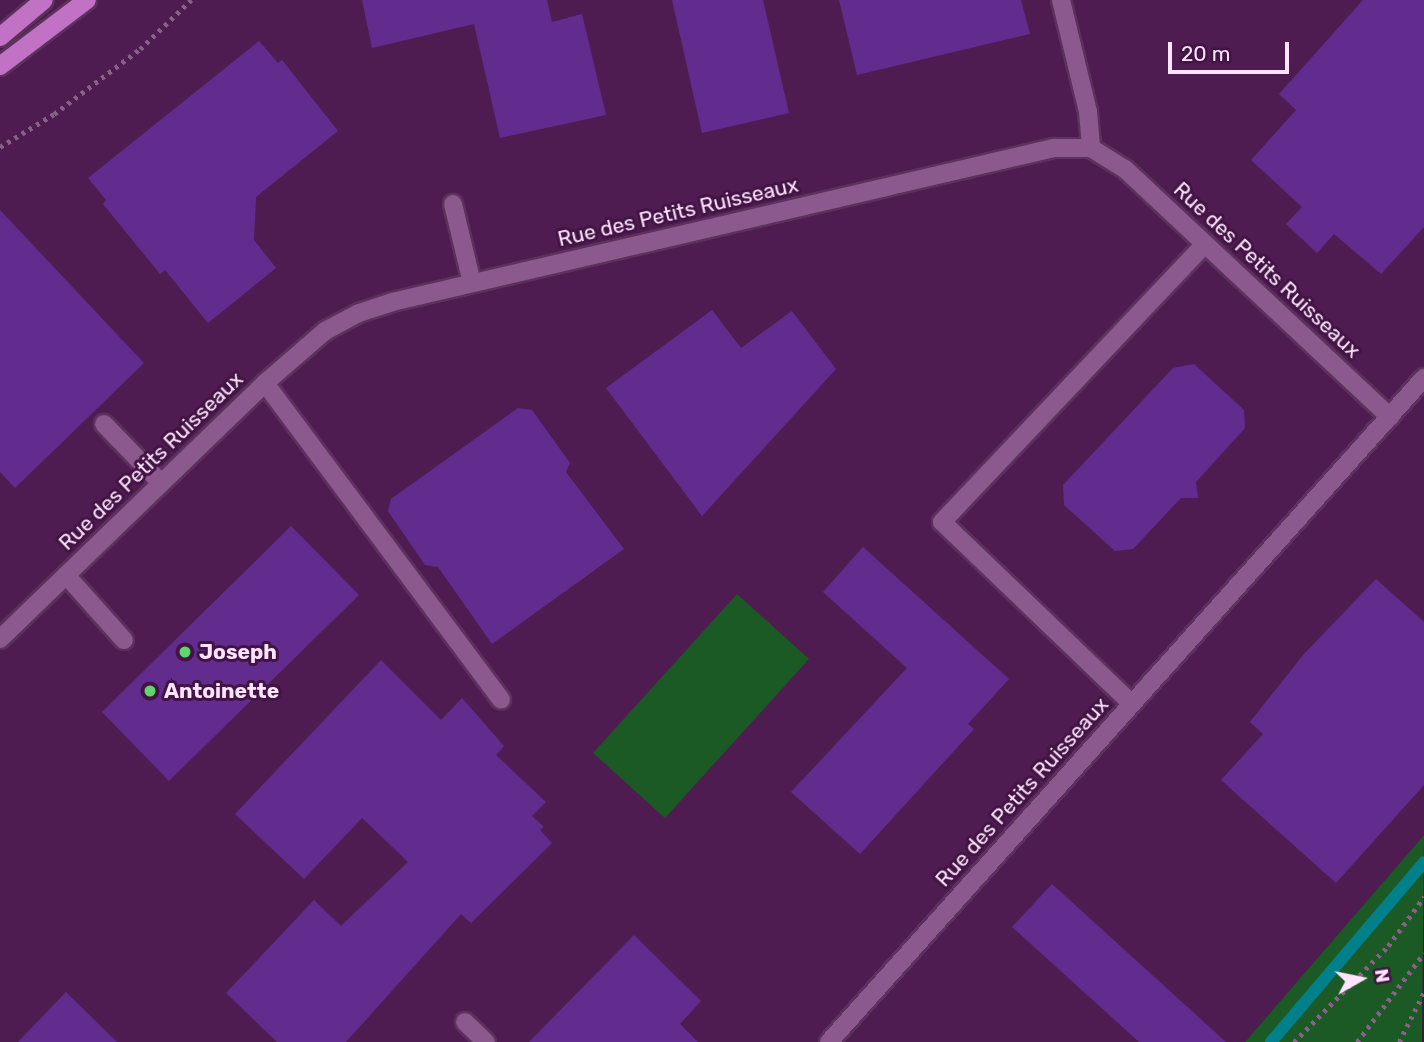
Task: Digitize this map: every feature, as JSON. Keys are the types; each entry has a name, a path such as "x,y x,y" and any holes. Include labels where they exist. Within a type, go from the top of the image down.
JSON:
{"main road":[{"path":"0,37 44,0"},
{"path":"0,66 87,0"}],"street":[{"path":"1061,0 1088,112 1091,148"},
{"name":"Rue des Petits Ruisseaux","path":"0,639 265,383 326,331 359,313 472,283 1055,148 1091,148 1125,169 1390,417"},
{"path":"453,204 472,283"},
{"path":"1132,704 942,522 1205,244"},
{"name":"Rue des Petits Ruisseaux","path":"829,1042 1424,378"},
{"path":"265,383 500,700"},
{"path":"104,424 161,483"},
{"path":"66,575 124,640"},
{"path":"465,1023 486,1042"}],"path":[{"path":"0,147 54,114 140,50 191,0"},
{"path":"1294,1042 1388,946 1424,897"},
{"path":"1357,1042 1424,953"},
{"path":"1399,1042 1424,992"}],"shaded area":[{"path":"0,0 1424,0 1424,835 1245,1042 0,1042"}],"green space":[{"path":"737,594 809,659 665,818 593,753"},
{"path":"1424,835 1422,1042 1245,1042"}],"building":[{"path":"362,0 547,0 552,22 582,14 606,115 500,138 474,24 372,48"},
{"path":"672,0 763,0 789,113 702,133"},
{"path":"839,0 1021,0 1030,34 857,75"},
{"path":"1363,0 1424,0 1424,227 1381,274 1334,234 1317,253 1286,224 1302,207 1251,160 1296,110 1279,94"},
{"path":"259,41 278,63 282,60 338,131 256,197 254,240 276,268 208,323 165,270 160,274 103,204 106,200 88,178"},
{"path":"0,210 144,363 15,488 0,472"},
{"path":"712,310 741,348 792,311 836,369 702,516 606,388"},
{"path":"1194,364 1244,410 1245,428 1196,482 1198,498 1181,498 1133,549 1115,551 1064,505 1063,485 1173,368"},
{"path":"518,408 532,410 570,463 566,472 624,549 492,644 438,567 425,565 388,511 391,499"},
{"path":"291,526 359,595 169,781 102,712"},
{"path":"863,547 1009,679 968,724 974,729 860,854 791,792 907,668 823,592"},
{"path":"1376,579 1424,622 1424,785 1336,883 1221,780 1263,734 1250,722 1304,654"},
{"path":"381,660 441,720 462,698 504,746 496,755 546,802 532,816 544,827 540,830 552,843 471,923 461,914 346,1042 277,1042 226,993 314,900 341,926 408,862 362,818 304,879 235,814"},
{"path":"1052,884 1226,1042 1139,1042 1012,927"},
{"path":"634,935 701,1001 680,1024 698,1042 529,1042"},
{"path":"66,992 117,1042 18,1042"}],"waterway":[{"path":"1271,1042 1424,862"}],"place":[{"name":"Joseph","path":"185,652"},
{"name":"Antoinette","path":"150,691"}]}
